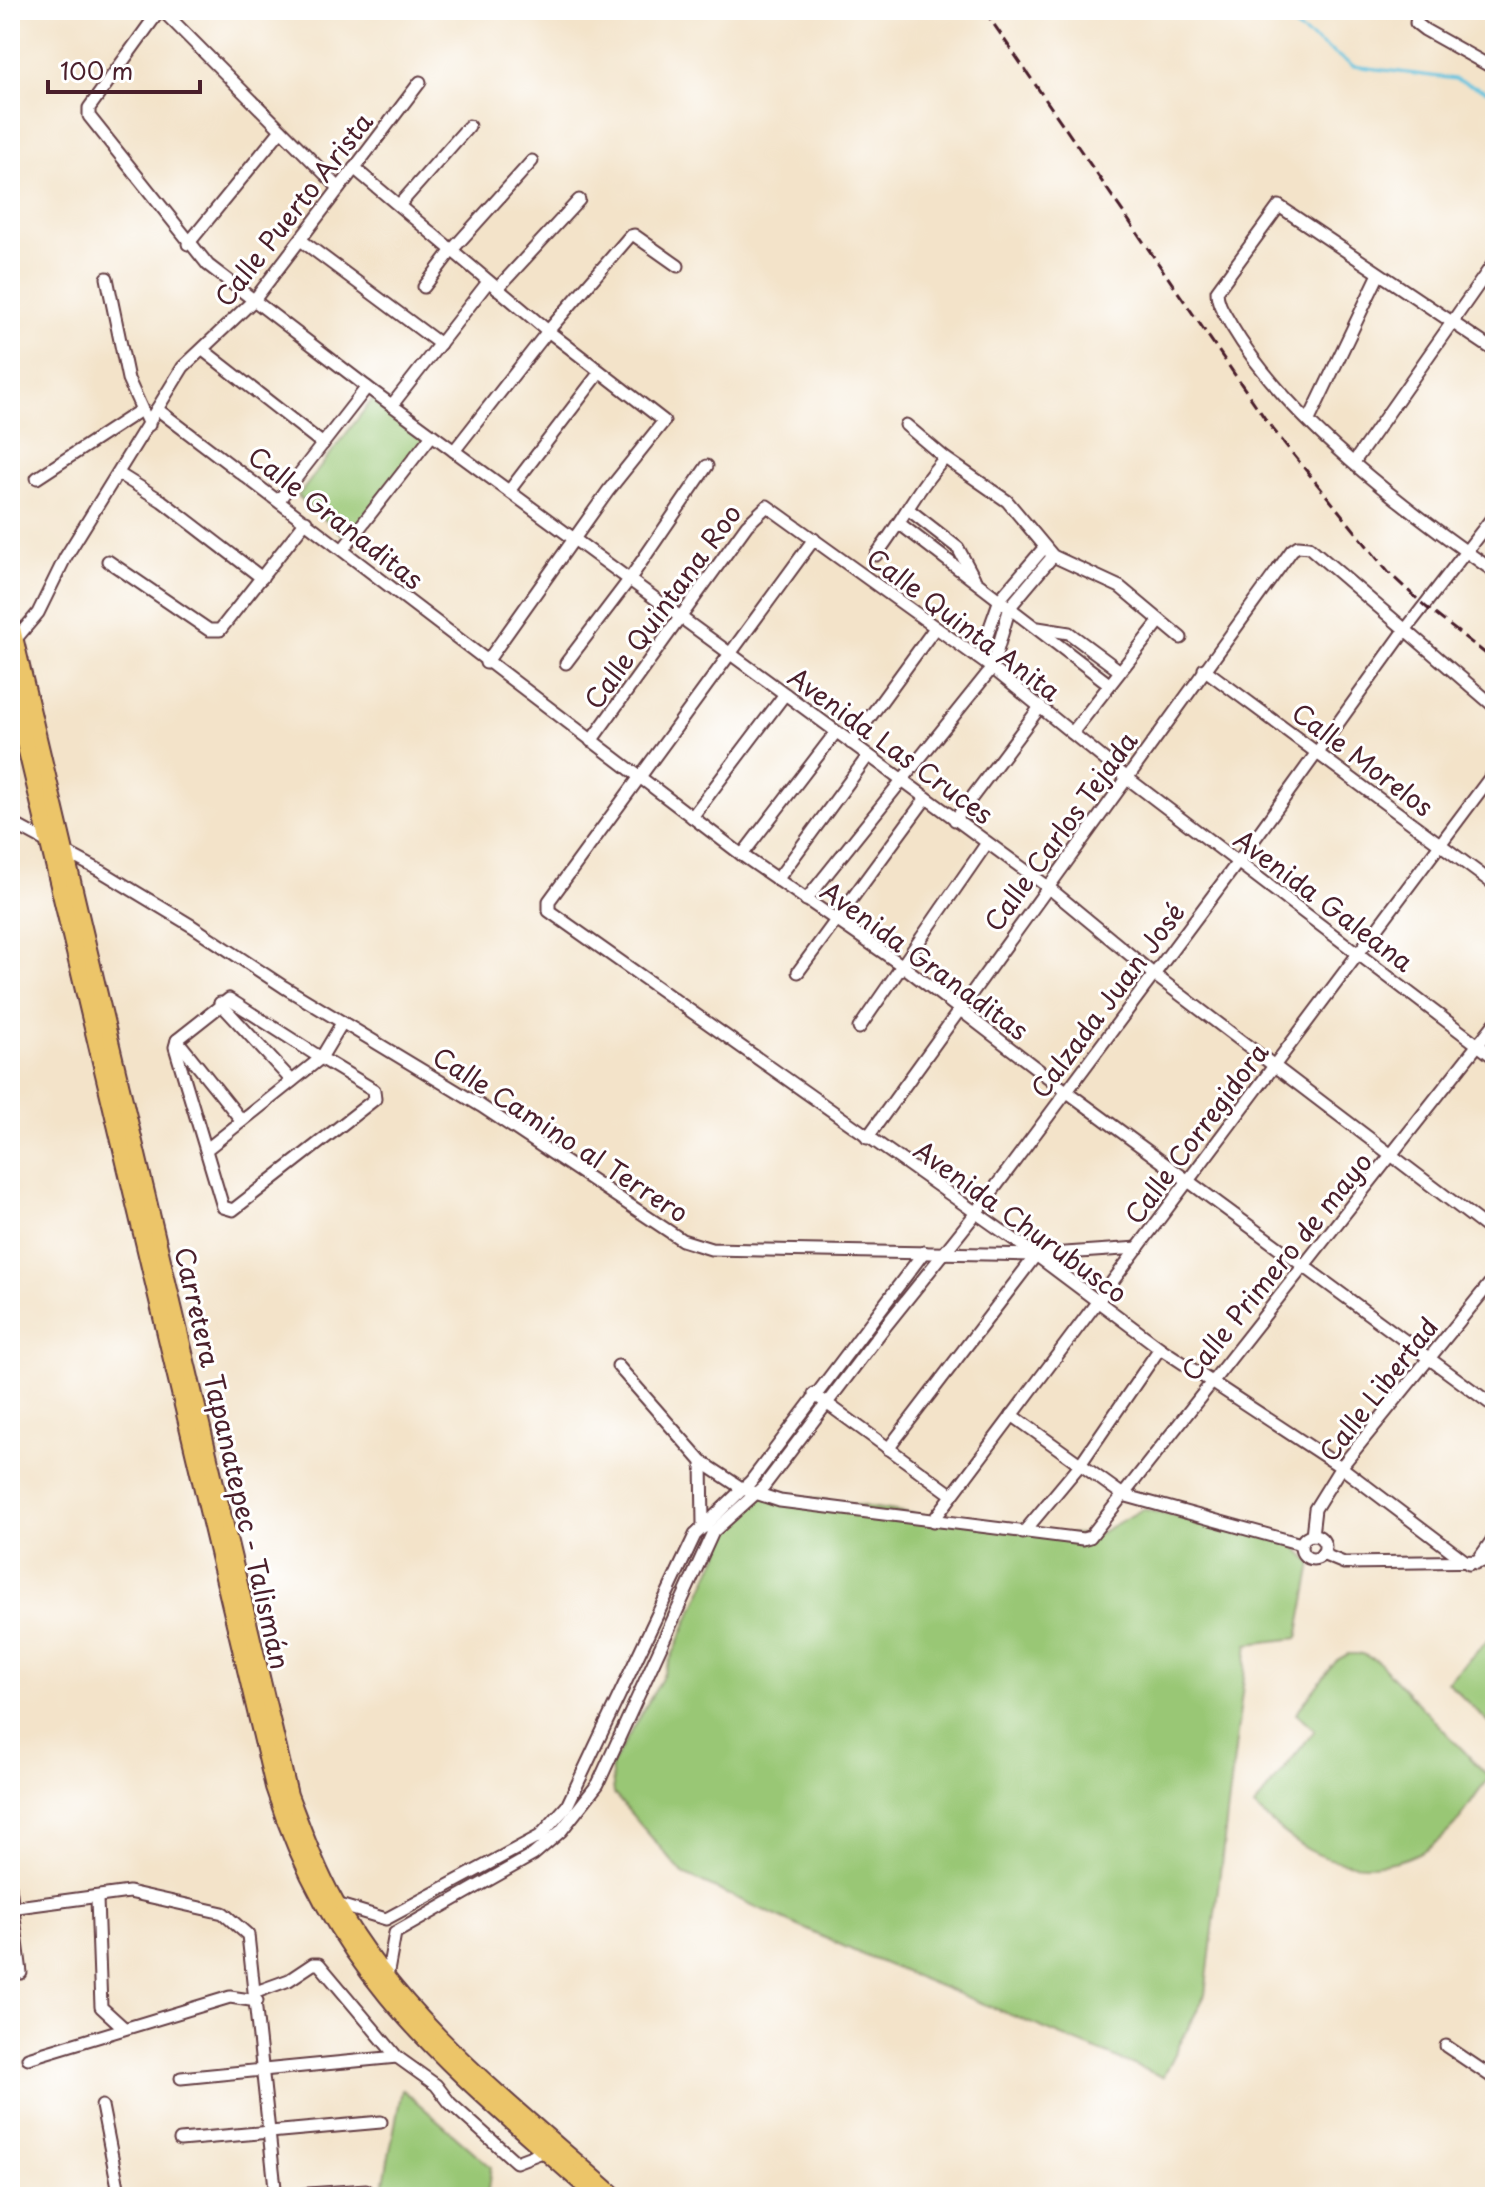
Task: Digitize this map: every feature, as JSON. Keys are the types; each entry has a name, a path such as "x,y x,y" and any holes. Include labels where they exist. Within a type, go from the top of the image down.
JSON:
{"highway":[{"name":"Carretera Tapanatepec - Talismán","path":"10,620 289,1795 336,1903 387,1977 454,2052 616,2197"},
{"name":"Carretera Tapanatepec - Talismán","path":"10,680 274,1787 287,1829 325,1909 366,1973 430,2047 597,2197"}],"street":[{"path":"1418,10 1416,23 1425,30 1495,69"},
{"name":"Avenida Las Cruces","path":"281,130 165,13 157,14 89,108 89,116 188,244 208,265 367,387 1048,887 1152,973 1394,1154 1495,1234"},
{"name":"Calle Puerto Arista","path":"15,640 38,613 65,558 183,367 255,299 420,82"},
{"path":"400,204 469,126"},
{"path":"188,244 281,130 339,188"},
{"path":"424,287 452,250 532,161"},
{"path":"354,168 548,331 664,421 574,539 486,663"},
{"path":"392,405 440,344 579,200"},
{"path":"1495,351 1279,206 1221,283 1217,297 1260,368 1309,420 1354,462 1495,572"},
{"path":"454,451 548,331 630,236 634,235 678,266"},
{"path":"302,241 440,344"},
{"path":"1354,462 1495,261"},
{"path":"1309,420 1379,274"},
{"path":"107,278 128,379 149,425"},
{"path":"203,350 323,444"},
{"path":"509,491 600,372"},
{"path":"279,500 367,387"},
{"name":"Calle Granaditas","path":"157,409 591,741"},
{"path":"37,478 141,410"},
{"path":"906,425 945,458 1007,501 1049,552 1120,587 1181,638"},
{"path":"343,549 432,435"},
{"path":"876,555 900,524 925,480 945,458"},
{"path":"566,663 629,580 707,466"},
{"path":"119,474 162,501 262,578"},
{"name":"Calle Quintana Roo","path":"591,741 754,516 762,507 774,509"},
{"name":"Calle Quinta Anita","path":"774,509 979,658 1126,777"},
{"path":"908,509 958,548 977,582"},
{"name":"Calzada Juan José","path":"757,1494 976,1213 1152,973 1238,862 1406,629 1495,514"},
{"path":"108,561 209,630 220,630 306,521"},
{"path":"900,524 1109,684"},
{"path":"639,777 814,539"},
{"name":"Calle Carlos Tejada","path":"867,1138 1292,550 1298,546 1309,547 1406,629"},
{"path":"979,658 1000,599 1049,552"},
{"path":"806,900 992,668 1010,607 1049,552"},
{"path":"1072,733 1159,622"},
{"path":"851,743 935,628"},
{"path":"1037,628 1069,633 1120,671"},
{"path":"1406,629 1495,707"},
{"name":"Calle Morelos","path":"1204,669 1495,885"},
{"path":"692,817 785,694"},
{"path":"955,820 1040,707"},
{"path":"742,855 836,732"},
{"name":"Avenida Granaditas","path":"591,741 742,855 903,966 1189,1183 1495,1407"},
{"path":"777,880 868,756"},
{"name":"Calle Corregidora","path":"933,1521 1495,771"},
{"name":"Avenida Churubusco","path":"639,777 558,889 548,906 549,911 1036,1255 1160,1348 1341,1467 1472,1563"},
{"name":"Avenida Galeana","path":"1126,777 1495,1058"},
{"path":"798,972 926,798"},
{"name":"Calle Camino al Terrero","path":"10,822 192,926 342,1023 481,1106 682,1240 711,1249 1036,1255 1138,1248"},
{"path":"859,1028 987,843"},
{"path":"234,1000 374,1090 375,1099 233,1210 223,1207 175,1047 177,1040 220,1003 234,1000"},
{"path":"220,1003 292,1081"},
{"path":"207,1149 321,1058 342,1023"},
{"name":"Calle Primero de mayo","path":"1023,1533 1083,1539 1090,1537 1495,1023"},
{"path":"177,1040 242,1121"},
{"path":"395,1933 533,1855 561,1831 598,1784 713,1532 924,1252"},
{"path":"888,1449 1036,1255"},
{"name":"Calle Libertad","path":"1312,1535 1315,1509 1341,1467 1495,1277"},
{"path":"703,1524 741,1497 757,1494 780,1501 1023,1533 1079,1466 1160,1348"},
{"path":"618,1366 702,1462 741,1497"},
{"path":"814,1394 951,1494"},
{"path":"1012,1415 1123,1495 1301,1544"},
{"path":"386,1919 540,1836 567,1806 703,1524 702,1462"},
{"path":"703,1524 713,1532"},
{"path":"1301,1544 1312,1535 1323,1540 1322,1554"},
{"path":"1472,1563 1495,1536"},
{"path":"1301,1544 1302,1552 1308,1558 1322,1554 1344,1563 1495,1561"},
{"path":"10,1886 21,1973"},
{"path":"12,1908 97,1899 129,1892 223,1913 235,1920 248,1935 276,2196"},
{"path":"97,1899 101,2007 124,2028"},
{"path":"336,1903 386,1919 395,1933 387,1977"},
{"path":"28,2058 230,1997 257,1997 313,1964 319,1964 397,2057 436,2085 450,2103 516,2162 545,2151"},
{"path":"1446,2046 1495,2079"},
{"path":"181,2078 397,2057"},
{"path":"102,2106 120,2197"},
{"path":"180,2140 381,2122"},
{"path":"265,2197 366,2190"}],"green space":[{"path":"376,395 428,438 348,540 298,496"},
{"path":"771,1492 1044,1534 1098,1534 1143,1509 1294,1544 1312,1564 1298,1638 1248,1644 1205,1995 1163,2077 863,1955 683,1874 614,1794 611,1766 661,1680 738,1512"},
{"path":"1495,1633 1495,1729 1447,1682"},
{"path":"1348,1654 1363,1654 1376,1660 1490,1778 1449,1831 1433,1844 1397,1861 1359,1865 1320,1855 1289,1838 1254,1807 1315,1730 1296,1713 1337,1660"},
{"path":"402,2089 491,2167 487,2197 381,2197"}],"waterway":[{"path":"1226,10 1286,21 1353,66 1455,79 1495,94"}],"railway":[{"path":"984,10 1268,423 1388,572 1426,607 1495,661"}]}
